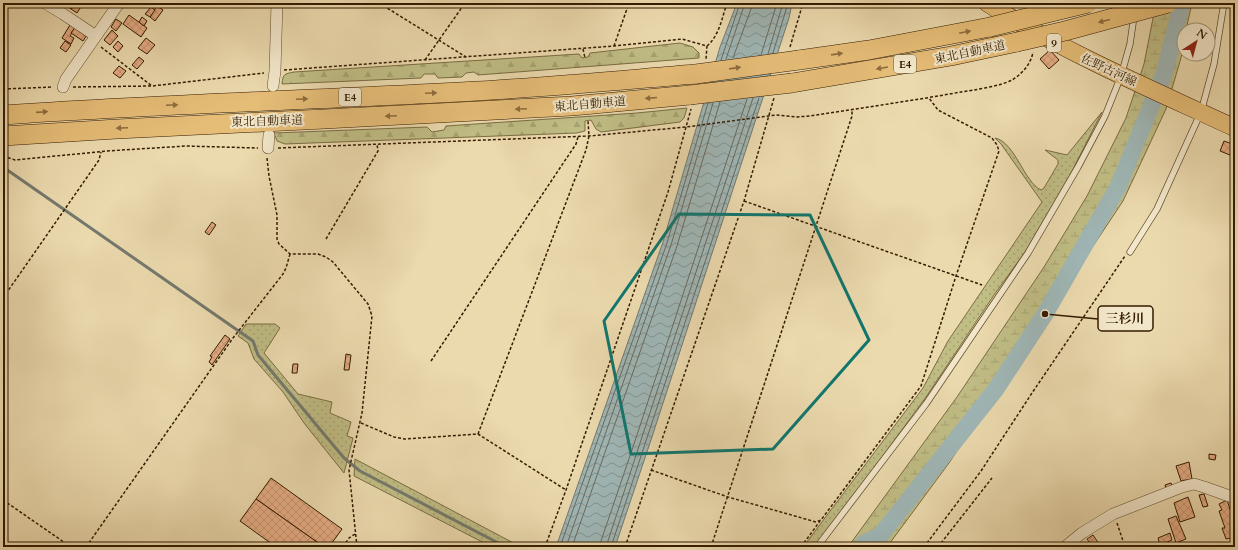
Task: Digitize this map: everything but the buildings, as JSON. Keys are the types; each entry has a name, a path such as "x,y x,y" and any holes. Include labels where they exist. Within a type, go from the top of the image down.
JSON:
{"highway":[{"name":"東北自動車道","path":"3,115 117,107 476,91 570,85 794,54 869,50 990,27 1088,3"},
{"name":"東北自動車道","path":"3,136 117,128 691,100 952,56 1079,27 1168,3"}],"main road":[{"name":"佐野古河線","path":"987,3 1036,33 1093,62 1235,128"}],"street":[{"path":"45,3 63,14 94,39"},
{"path":"63,87 66,79 119,3"},
{"path":"273,86 275,71 277,3"},
{"path":"268,148 269,135"},
{"path":"1065,547 1082,533 1113,514 1182,487 1194,484 1235,498"}],"lane":[{"path":"817,547 926,404 1028,253 1106,116 1123,76 1130,44 1136,3"},
{"path":"1130,252 1157,209 1199,111 1214,64 1224,3"}],"path":[{"path":"379,3 466,57"},
{"path":"424,60 465,3"},
{"path":"614,46 629,3"},
{"path":"701,68 707,54 707,46 716,34 727,3"},
{"path":"794,54 803,3"},
{"path":"3,156 15,160 186,146 268,148 578,137 686,127 776,115 796,117 929,98 982,89 1010,81 1023,73 1032,57 1036,33"},
{"path":"94,39 152,86"},
{"path":"3,89 152,86 275,71 583,49 682,39 707,46"},
{"path":"583,49 585,58"},
{"path":"625,547 744,201 775,94"},
{"path":"801,547 921,386 956,276 999,151 998,145 992,138 938,110 929,98"},
{"path":"545,547 668,192 686,127 691,100"},
{"path":"711,547 852,116 852,109"},
{"path":"478,434 583,158 589,136 588,121"},
{"path":"431,361 576,144 578,137"},
{"path":"326,239 378,151 377,144"},
{"path":"268,148 267,158 269,176 278,214 277,239 279,244 290,254 318,254 333,262 368,304 372,316 360,423 349,470 357,547"},
{"path":"3,298 99,160 101,152"},
{"path":"744,201 982,285"},
{"path":"924,547 981,471 1123,258 1130,252"},
{"path":"86,547 233,338 283,274 290,254"},
{"path":"360,423 394,437 405,439 478,434 566,490"},
{"path":"652,470 728,497 816,522 821,520"},
{"path":"938,547 992,478"},
{"path":"3,500 71,547"},
{"path":"1113,514 1125,547"},
{"path":"343,547 349,538 355,534"}],"highlighted area":[{"path":"679,214 810,215 869,340 773,449 631,454 604,321"}],"green space":[{"path":"1156,3 1192,3 1188,22 1176,22 1176,62 1180,62 1166,109 1123,201 949,463 887,547 867,547 875,538 860,539 855,547 848,547 957,397 1044,267 1087,196 1126,118 1144,64"},
{"path":"680,43 693,47 699,53 699,58 478,75 474,72 466,73 462,77 438,78 435,74 424,74 421,78 282,84 285,75 294,72 579,54 582,58 588,57 590,53"},
{"path":"687,108 684,118 680,122 601,132 596,129 591,120 585,121 585,131 577,133 285,144 277,141 274,133 427,127 432,132 444,130 446,126 637,113"},
{"path":"1102,112 1071,173 1025,252 994,295 926,397 816,547 803,547 923,388 948,341 1042,202 1001,144 995,138 1002,141 1008,147 1029,179 1041,190 1044,188 1058,164 1058,160 1045,150 1067,155"},
{"path":"246,324 275,324 280,328 264,353 298,394 332,402 330,413 351,422 347,436 353,438 344,473 304,423 283,392 254,359 248,343 238,336"},
{"path":"355,459 521,547 492,547 354,476"}],"water":[{"path":"737,3 792,3 789,18 649,446 615,547 556,547 663,242 720,47"},
{"path":"876,532 875,538 867,547 855,547 860,539"}],"waterway":[{"path":"862,547 864,543 880,536 996,389 1045,314 1118,187 1164,74 1182,3"},
{"path":"3,167 253,341 258,355 344,458 360,471 506,547"}],"place":[{"name":"三杉川","path":"1045,314"}]}
